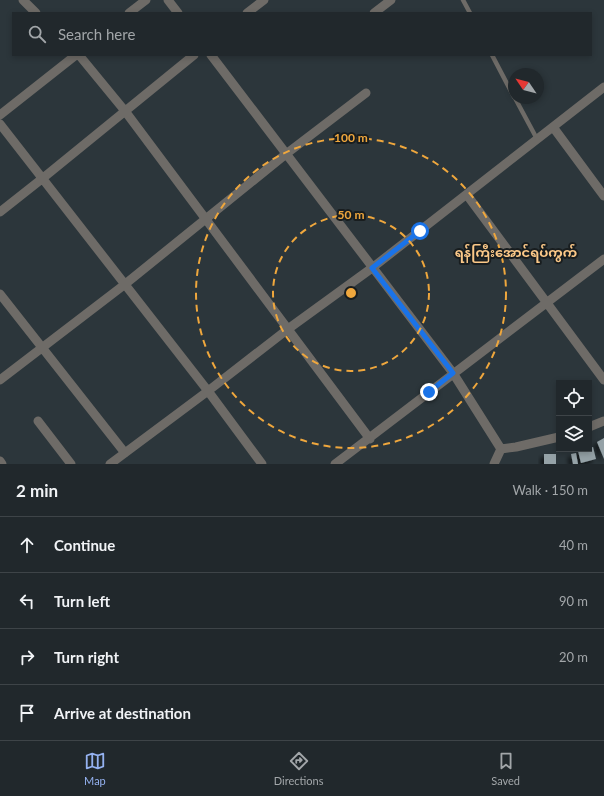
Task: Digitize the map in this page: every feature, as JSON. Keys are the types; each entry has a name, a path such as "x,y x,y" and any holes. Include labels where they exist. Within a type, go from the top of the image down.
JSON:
{"street":[{"path":"23,0 35,12"},
{"path":"130,12 146,0"},
{"path":"168,0 177,12"},
{"path":"248,12 264,0"},
{"path":"375,12 391,0"},
{"path":"0,115 76,56"},
{"path":"78,56 125,111 370,438"},
{"path":"0,212 193,56"},
{"path":"212,56 453,373 501,449"},
{"path":"110,464 288,329 372,268 604,87"},
{"path":"0,380 124,285 286,154 366,93"},
{"path":"0,124 208,391 262,464"},
{"path":"553,127 604,196"},
{"path":"467,195 546,304 604,380"},
{"path":"335,464 604,259"},
{"path":"0,294 125,453"},
{"path":"38,421 71,464"},
{"path":"592,426 604,421"},
{"path":"501,449 556,438"},
{"path":"494,464 501,449"}],"lane":[{"path":"463,0 469,12"},
{"path":"493,56 508,86"},
{"path":"518,104 537,140"}],"building":[{"path":"604,438 604,459 597,442"},
{"path":"592,447 596,459 581,463 578,452 592,452"},
{"path":"576,453 578,464 573,464 571,454"},
{"path":"544,454 556,454 556,464 544,464"}],"district":[{"name":"ရန်ကြီးအောင်ရပ်ကွက်","path":"516,252"}],"route":[{"path":"420,231 372,268 453,373 429,392"}]}
